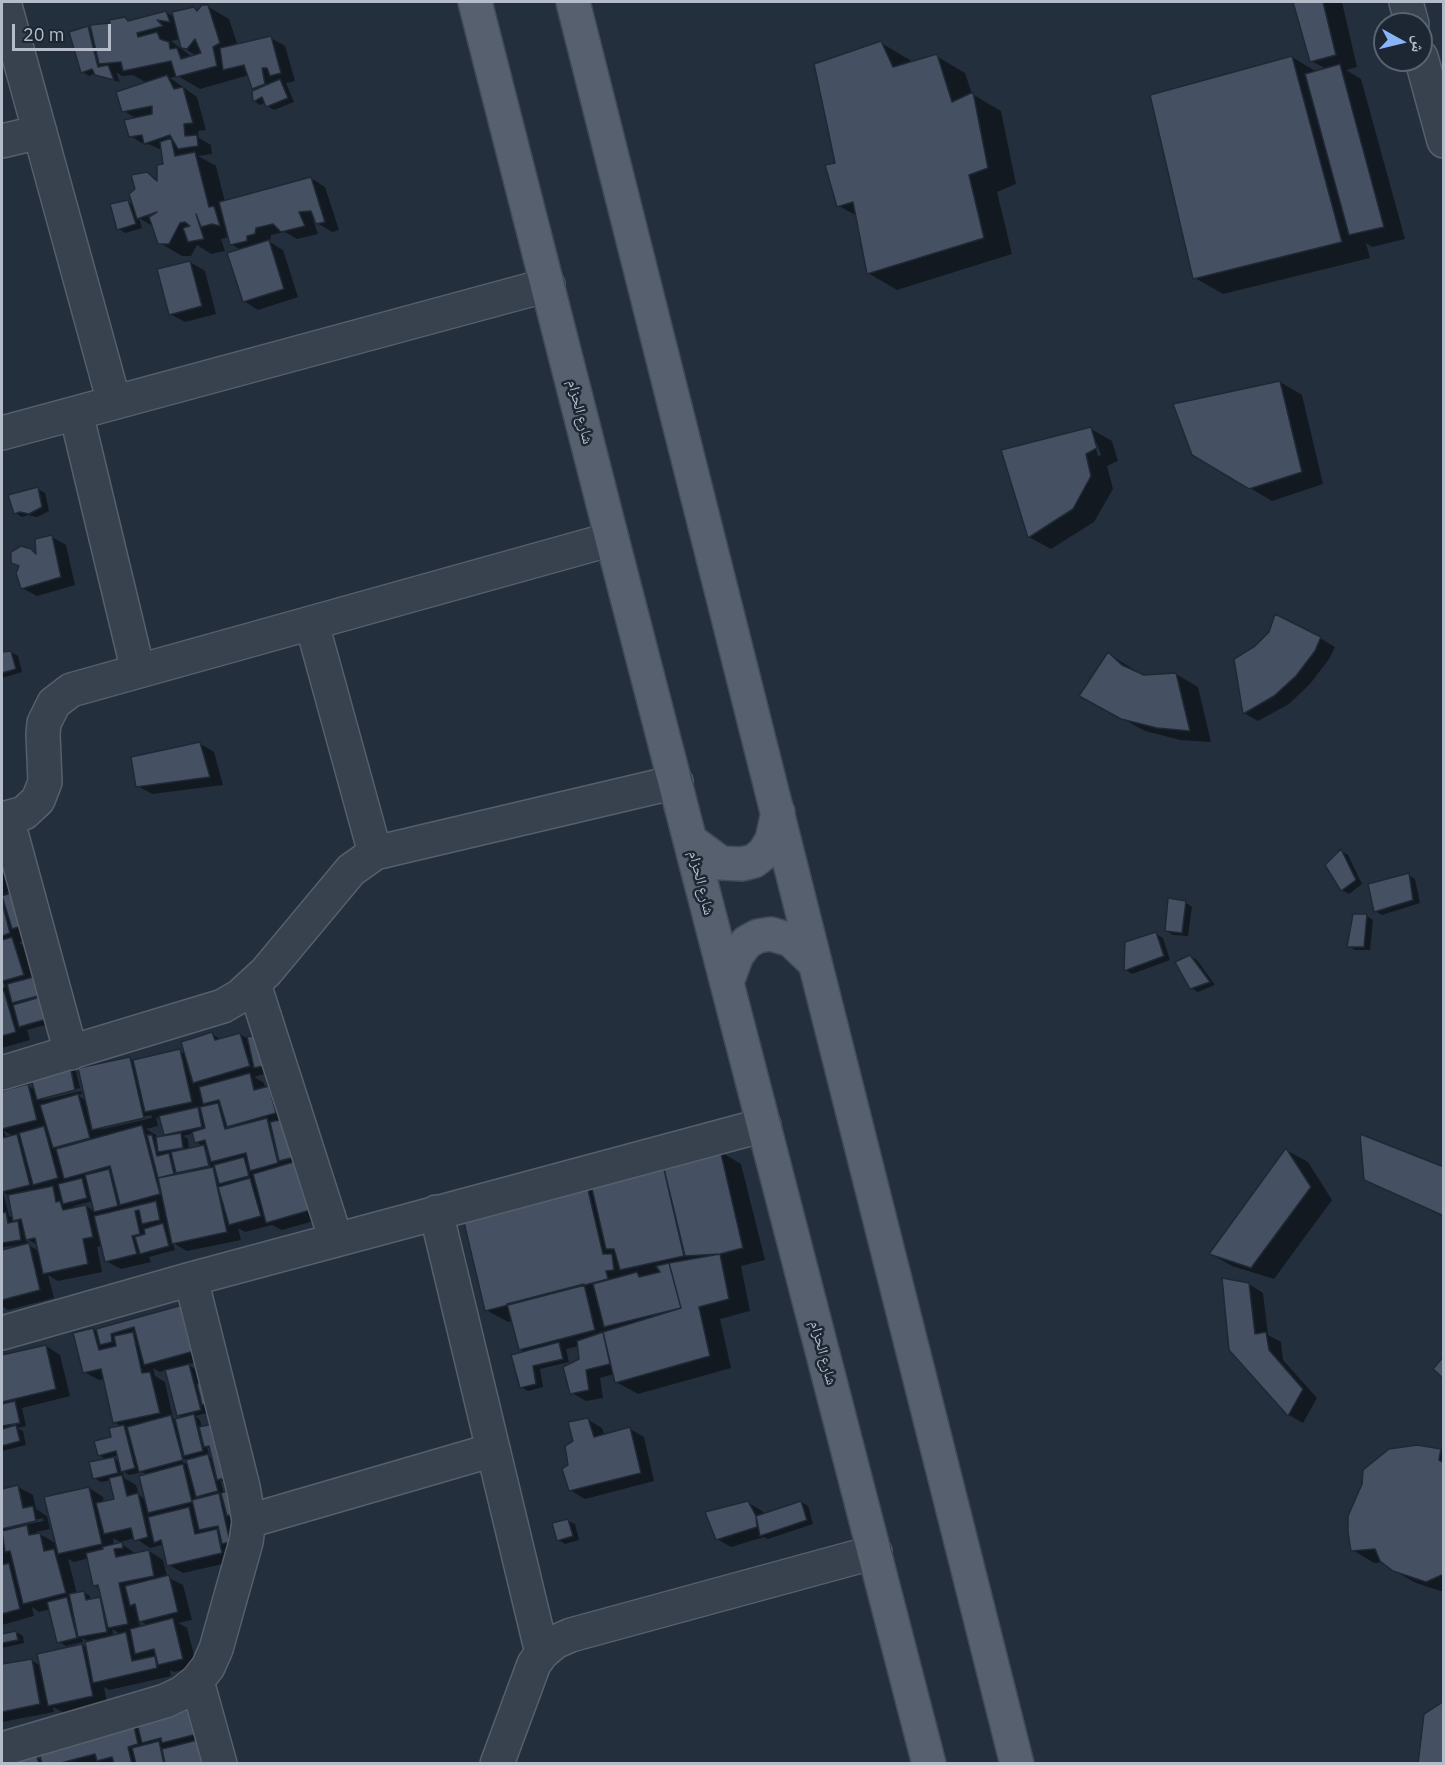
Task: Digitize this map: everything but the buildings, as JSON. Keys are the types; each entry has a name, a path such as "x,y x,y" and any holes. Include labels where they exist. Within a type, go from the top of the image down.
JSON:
{"main road":[{"name":"شارع الحزام","path":"475,2 929,1764"},
{"path":"573,2 1017,1764"},
{"path":"691,841 721,862 741,864 754,861 764,853 772,840 778,812"},
{"path":"727,982 737,955 747,942 758,936 771,934 791,940 816,963"}],"street":[{"path":"4,2 114,402"},
{"path":"1425,72 1443,141"},
{"path":"2,141 40,132"},
{"path":"2,433 548,285"},
{"path":"76,413 138,671"},
{"path":"71,1053 4,818 24,813 38,800 43,791 45,782 43,734 48,713 54,703 71,690 612,539"},
{"path":"312,624 375,853"},
{"path":"2,1072 223,1006 254,984 351,870 375,853 676,782"},
{"path":"254,984 336,1240"},
{"path":"2,1334 191,1278 764,1125"},
{"path":"436,1212 542,1653"},
{"path":"2,1749 165,1701 182,1693 197,1681 208,1666 216,1649 246,1542 249,1521 243,1487 191,1278"},
{"path":"249,1521 493,1450"},
{"path":"498,1764 534,1664 542,1653 555,1642 571,1635 875,1552"},
{"path":"197,1681 220,1764"}]}
